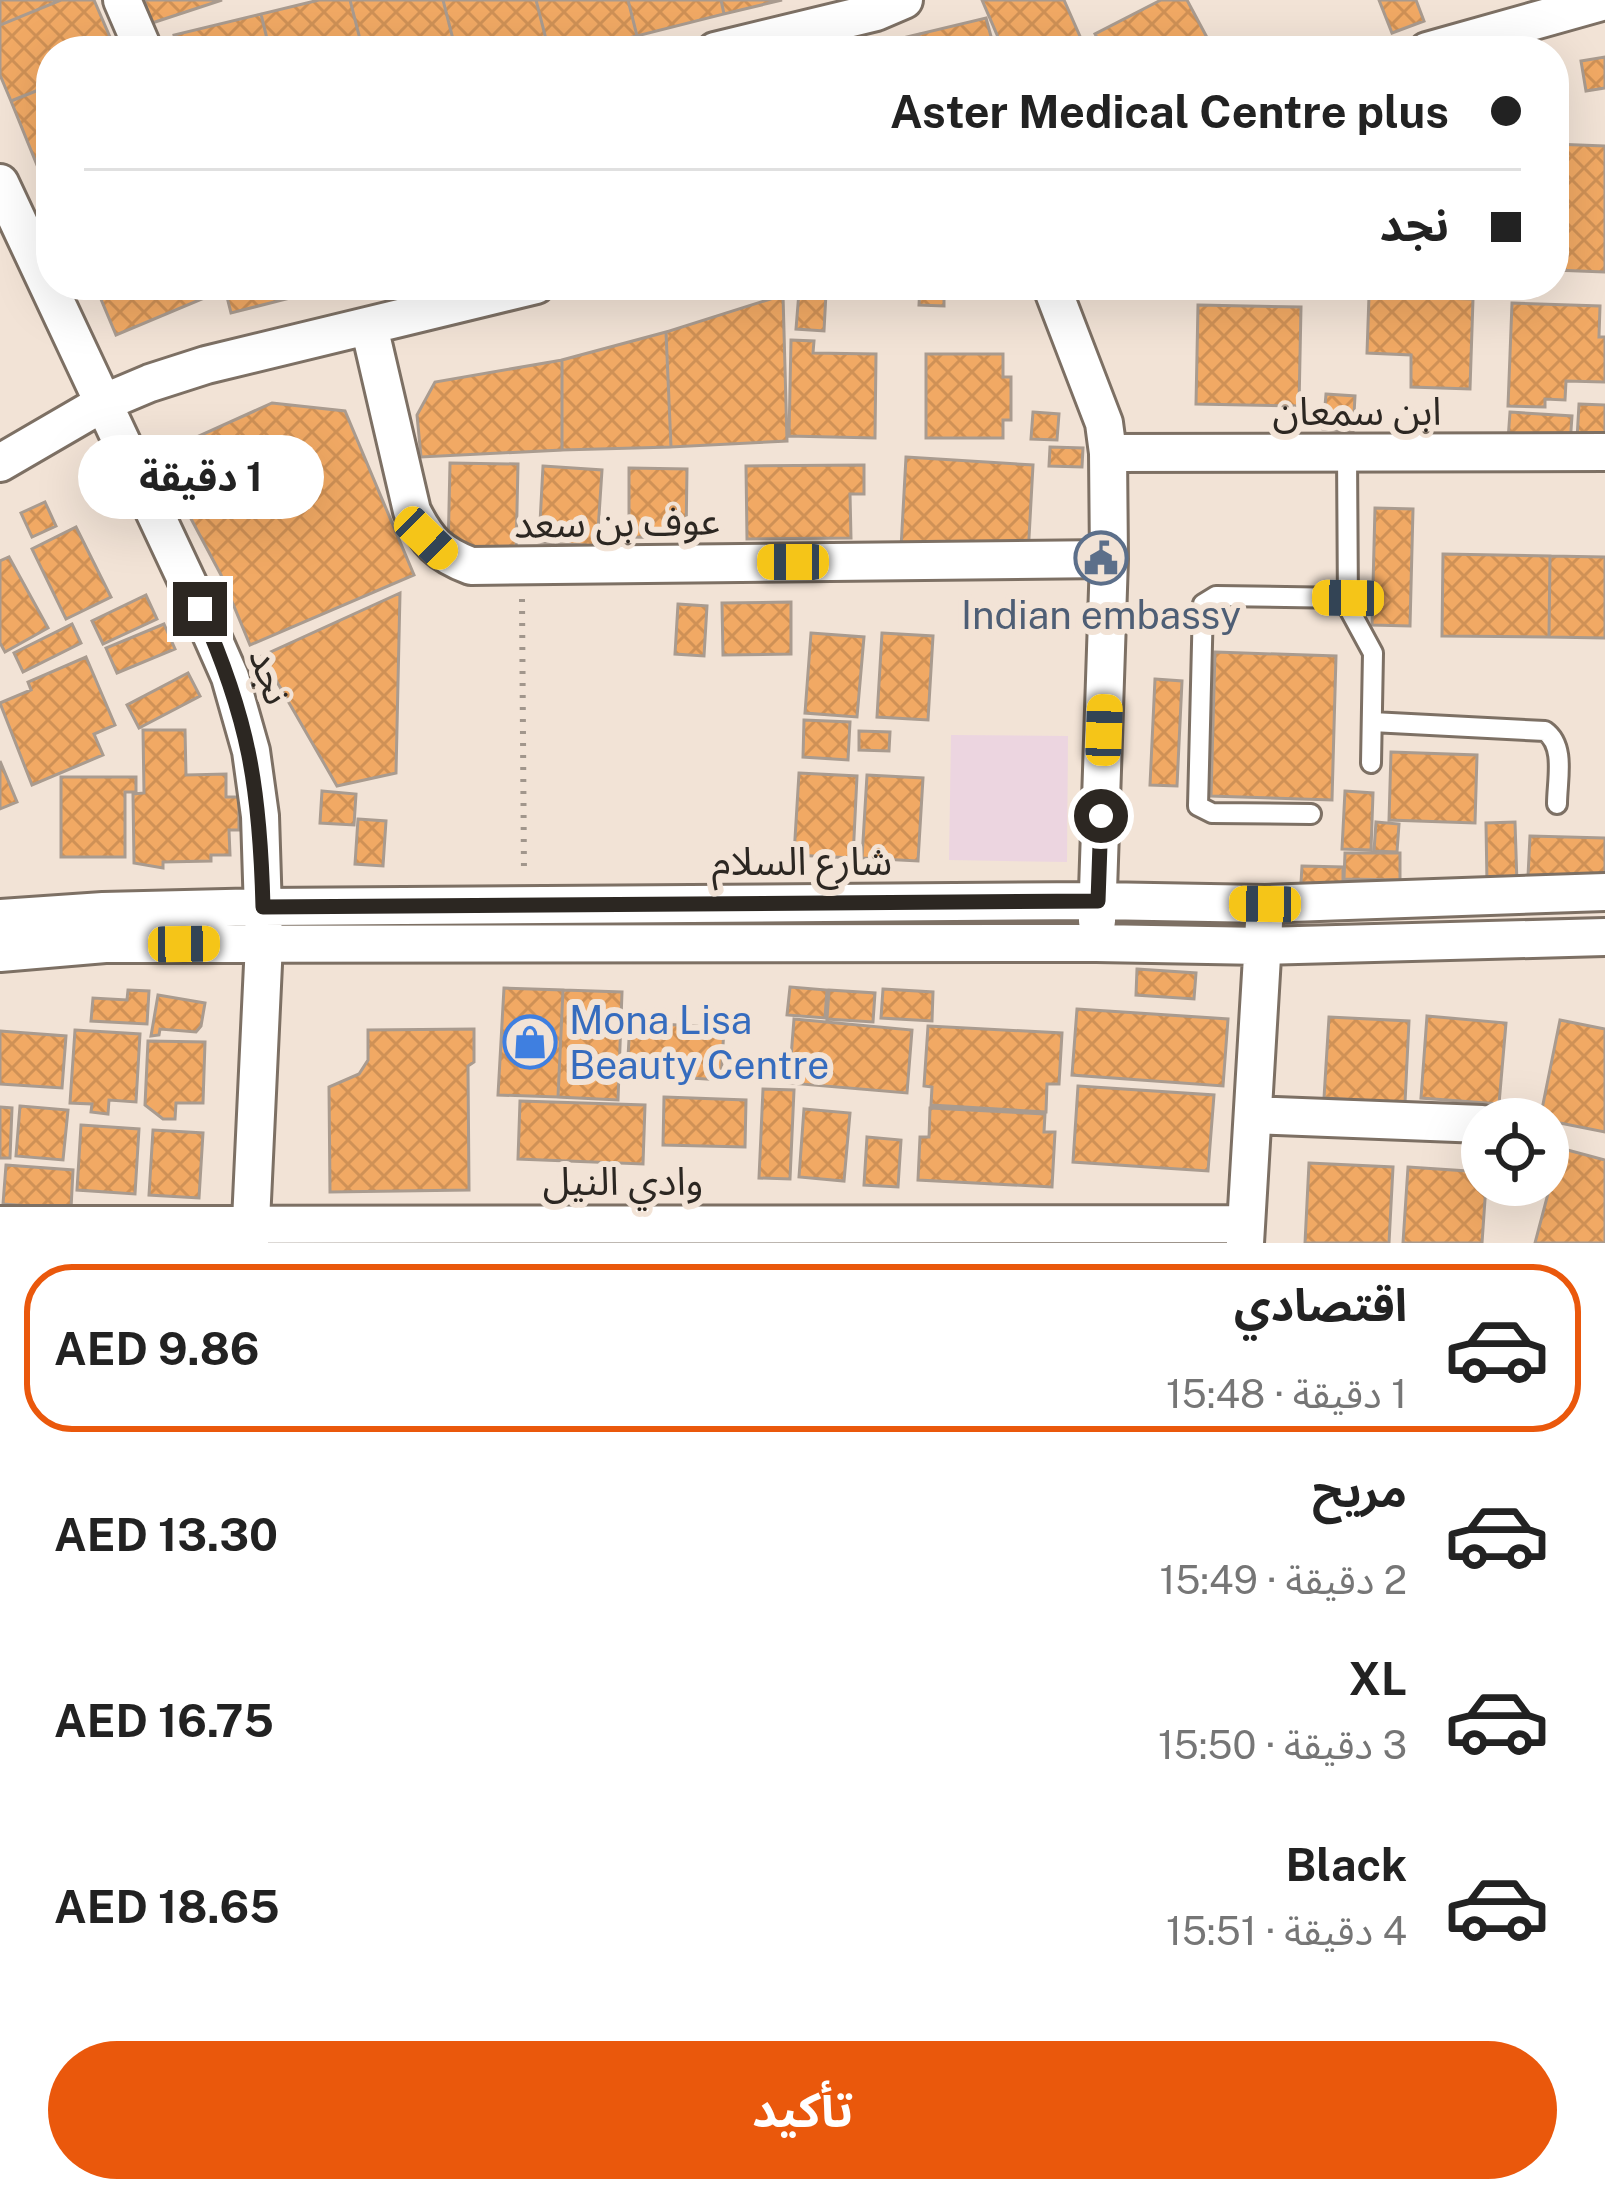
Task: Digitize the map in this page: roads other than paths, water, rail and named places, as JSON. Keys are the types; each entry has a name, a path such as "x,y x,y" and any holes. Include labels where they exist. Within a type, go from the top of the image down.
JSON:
{"street":[{"path":"122,0 138,36"},
{"path":"777,36 876,12 904,0"},
{"path":"1480,36 1605,1"},
{"name":"نجد","path":"0,183 36,258"},
{"name":"نجد","path":"56,300 230,677 251,751 264,925 250,1233"},
{"path":"0,463 105,402 206,364 475,300"},
{"path":"1057,300 1104,422 1108,453 1096,943"},
{"name":"عوف بن سعد","path":"369,326 412,511 426,538 444,556 471,566 1109,559"},
{"name":"ابن سمعان","path":"1108,453 1605,452"},
{"name":"شارع السلام","path":"0,953 264,925 524,905 1265,904 1605,892"},
{"path":"1245,1233 1265,904"},
{"name":"شارع السلام","path":"0,918 103,910 264,925 772,943 1263,946 1605,937"},
{"path":"1253,1115 1461,1123"},
{"name":"وادي النيل","path":"0,1226 250,1233 1245,1233"}],"lane":[{"path":"1347,453 1348,598 1351,615 1373,653 1371,764"},
{"path":"1311,814 1212,813 1198,806 1202,609 1206,600 1216,596 1348,598"},
{"path":"1372,722 1551,733 1558,749 1557,804"},
{"path":"770,904 772,943"}],"place":[{"name":"Indian embassy","path":"1101,558"},
{"name":"Mona Lisa Beauty Centre","path":"530,1042"}]}
